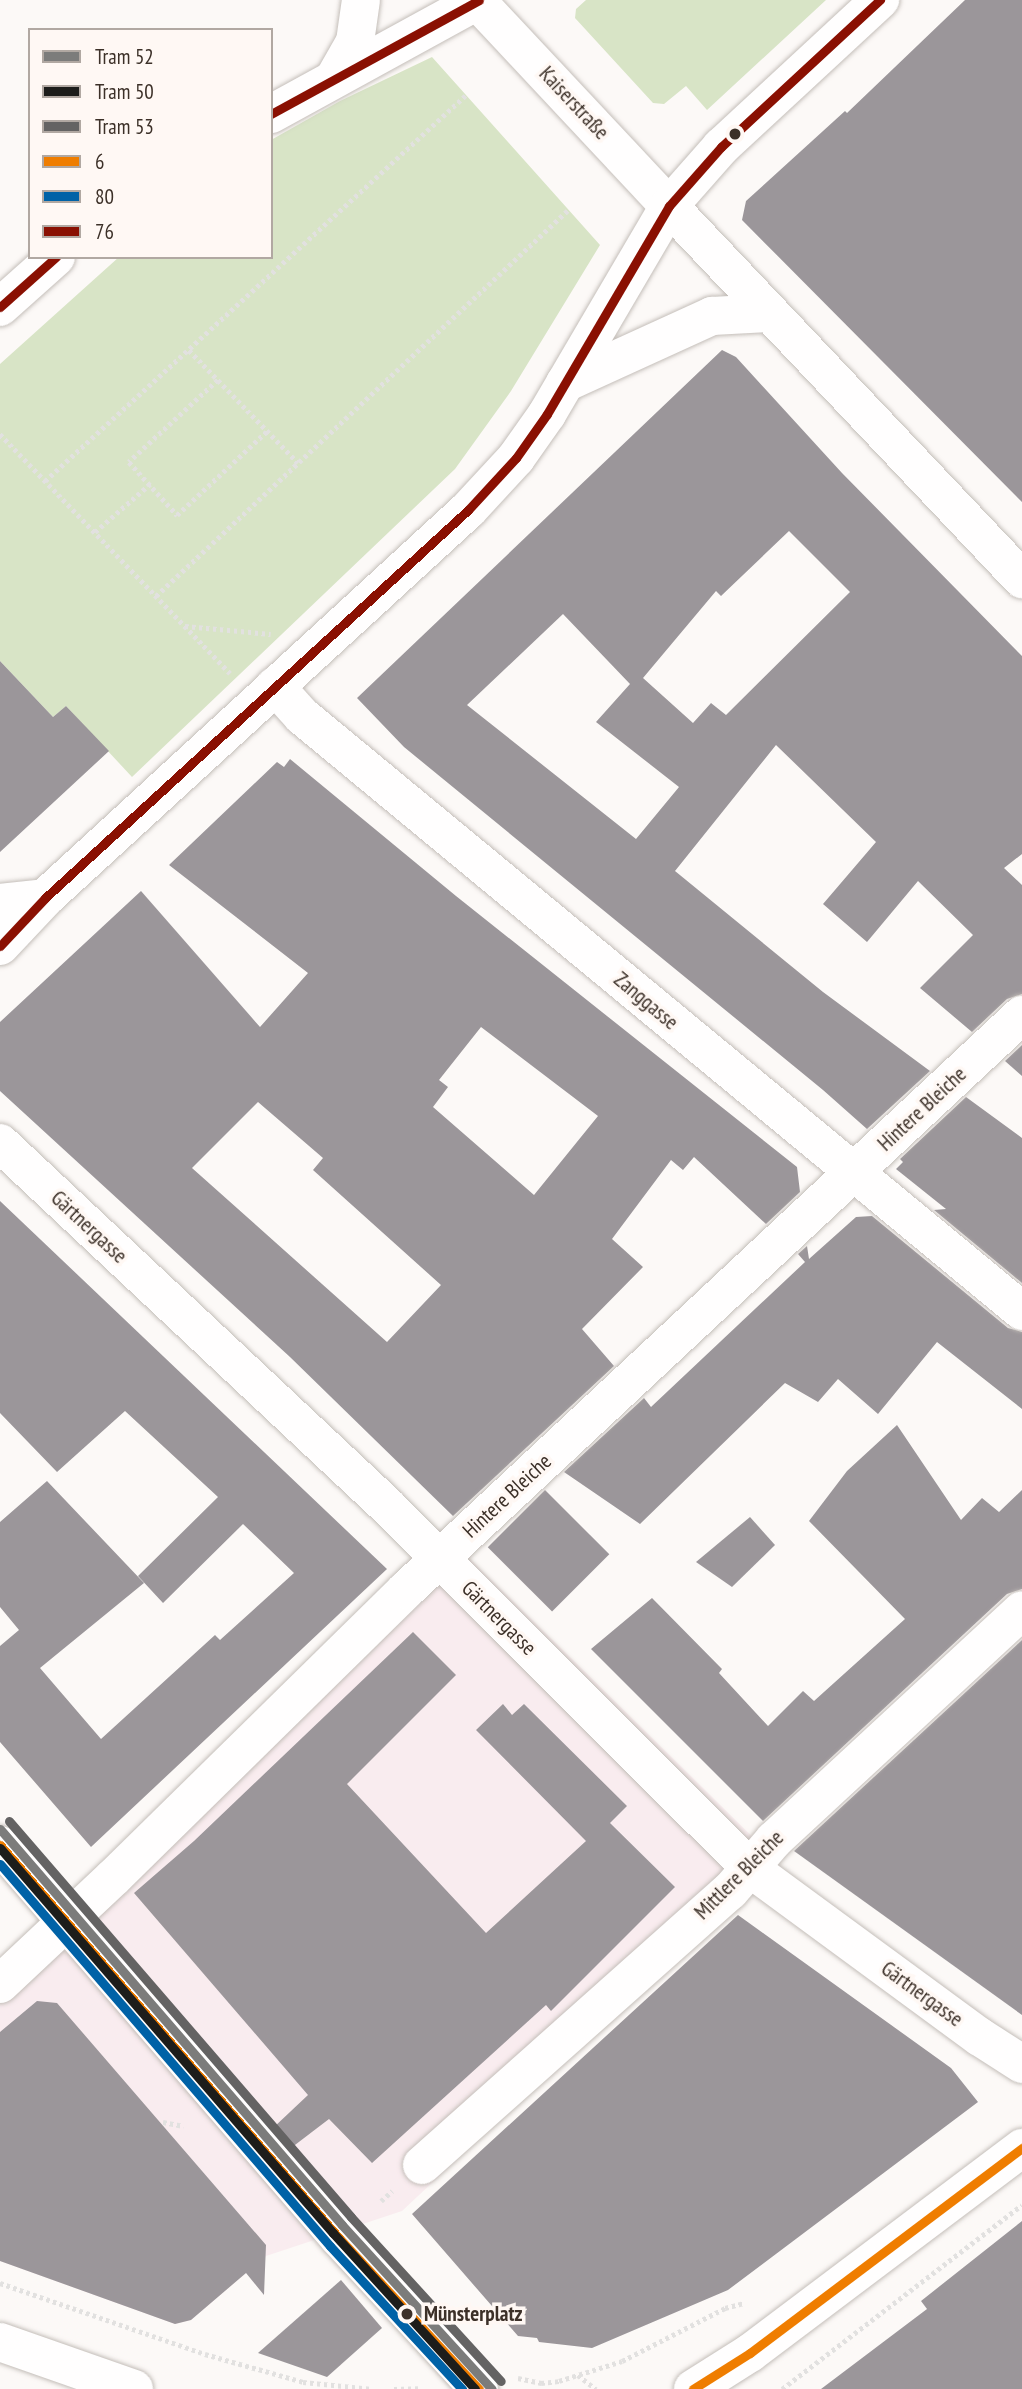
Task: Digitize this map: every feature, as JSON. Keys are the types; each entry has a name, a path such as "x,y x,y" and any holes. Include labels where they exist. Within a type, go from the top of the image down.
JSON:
{"street":[{"path":"335,77 355,42 361,0"},
{"name":"Kaiserstraße","path":"273,113 478,0 768,313 1022,579"},
{"path":"0,946 46,898 468,510 516,458 565,383 669,206 721,147 880,0"},
{"path":"0,307 55,259"},
{"path":"565,383 712,316 768,313"},
{"name":"Zanggasse","path":"275,686 302,716 1022,1311"},
{"path":"0,903 46,898"},
{"name":"Hintere Bleiche","path":"0,1984 440,1559 1022,1015"},
{"name":"Gärtnergasse","path":"0,1143 440,1559 751,1869 980,2037 1022,2064"},
{"name":"Mittlere Bleiche","path":"422,2165 751,1869 774,1840 1022,1610"},
{"path":"0,1846 407,2314 493,2384"},
{"path":"693,2389 750,2353 1022,2148"},
{"path":"0,2342 134,2389"}],"path":[{"path":"45,481 466,95"},
{"path":"156,596 568,210"},
{"path":"189,350 298,463"},
{"path":"218,380 129,461 177,515 267,431"},
{"path":"0,434 235,678"},
{"path":"94,532 150,484"},
{"path":"184,626 281,634"},
{"path":"163,2122 184,2126"},
{"path":"782,2389 1022,2206"},
{"path":"0,2283 205,2354 303,2382 373,2389"},
{"path":"493,2384 541,2383 622,2361 724,2308"},
{"path":"578,2375 596,2389"},
{"path":"394,2389 426,2388"}],"shaded area":[{"path":"446,1535 776,1860 402,2211 266,2256 191,2320 175,2324 0,2261 0,1960"}],"green space":[{"path":"586,0 826,0 707,110 686,86 664,104 653,103 575,18 576,9"},
{"path":"432,57 600,245 511,391 455,469 132,777 66,706 53,717 0,661 0,364 117,259 273,259 273,139 340,101"}],"building":[{"path":"965,0 1022,0 1022,502 742,220 746,201 845,111 847,113"},
{"path":"722,350 736,357 842,473 1022,656 1022,854 1004,868 1022,885 1022,994 1007,999 972,1032 920,988 973,935 918,881 867,942 823,904 876,842 776,745 675,871 823,992 930,1071 867,1129 404,747 357,698","holes":["789,531 850,592 726,715 711,703 693,723 643,678 716,591 721,596","563,614 630,684 596,722 679,787 636,839 467,705"]},
{"path":"0,661 53,717 66,706 109,751 0,852"},
{"path":"290,759 456,896 797,1167 800,1192 766,1224 694,1157 683,1170 671,1160 612,1239 643,1267 582,1329 614,1366 453,1516 290,1357 0,1091 0,1022 141,891 260,1027 308,973 169,865 277,762 284,767","holes":["481,1027 598,1116 534,1195 433,1107 448,1087 439,1080","258,1102 323,1158 313,1170 441,1285 387,1342 192,1168"]},
{"path":"1022,1045 1022,1076 1005,1061"},
{"path":"966,1097 1022,1138 1022,1283 934,1210 946,1209 896,1169 903,1162 900,1159"},
{"path":"0,1201 387,1569 91,1847 0,1742 0,1646 19,1630 0,1607 0,1522 47,1481 144,1583 40,1668 101,1739 215,1635 220,1640 294,1573 243,1524 163,1603 138,1576 218,1497 125,1411 57,1472 0,1413"},
{"path":"872,1216 1008,1328 1022,1332 1022,1409 937,1342 878,1414 838,1379 818,1402 785,1383 640,1524 564,1472 644,1398 651,1407 805,1262 798,1254 807,1246 809,1259 856,1217"},
{"path":"897,1425 961,1520 982,1498 999,1512 1022,1490 1022,1589 1007,1594 763,1821 591,1649 652,1598 722,1669 719,1673 768,1726 803,1691 814,1701 905,1619 809,1521 847,1471"},
{"path":"545,1490 609,1554 552,1612 488,1547"},
{"path":"750,1517 775,1545 732,1587 696,1562"},
{"path":"413,1632 456,1675 347,1784 486,1933 586,1841 476,1730 503,1704 512,1715 524,1704 627,1806 610,1823 675,1887 551,2011 546,2005 372,2163 329,2119 291,2148 273,2128 308,2095 134,1893 194,1841"},
{"path":"1022,1640 1022,2015 794,1851"},
{"path":"738,1915 951,2068 978,2102 728,2290 592,2348 539,2342 537,2338 518,2336 412,2214"},
{"path":"37,2001 57,2003 266,2245 264,2295 246,2273 191,2320 175,2324 0,2261 0,2032"},
{"path":"1022,2221 1022,2389 821,2389 927,2309 921,2301"},
{"path":"341,2280 382,2328 327,2377 258,2353"}],"tram line":[{"name":"53","path":"9,1821 351,2217 501,2381"},
{"name":"52","path":"0,1829 342,2225 492,2389"},
{"name":"50","path":"0,1848 333,2233 475,2389"}],"transit line":[{"name":"76","path":"273,113 479,0"},
{"name":"76","path":"0,946 45,898 468,510 516,458 547,414 669,206 721,147 880,0"},
{"name":"76","path":"0,307 54,259"},
{"name":"6","path":"0,1845 339,2238 479,2389"},
{"name":"80","path":"0,1864 330,2246 462,2389"},
{"name":"6","path":"693,2389 750,2353 1022,2148"}],"place":[{"name":"Münsterplatz","path":"407,2314"}]}
